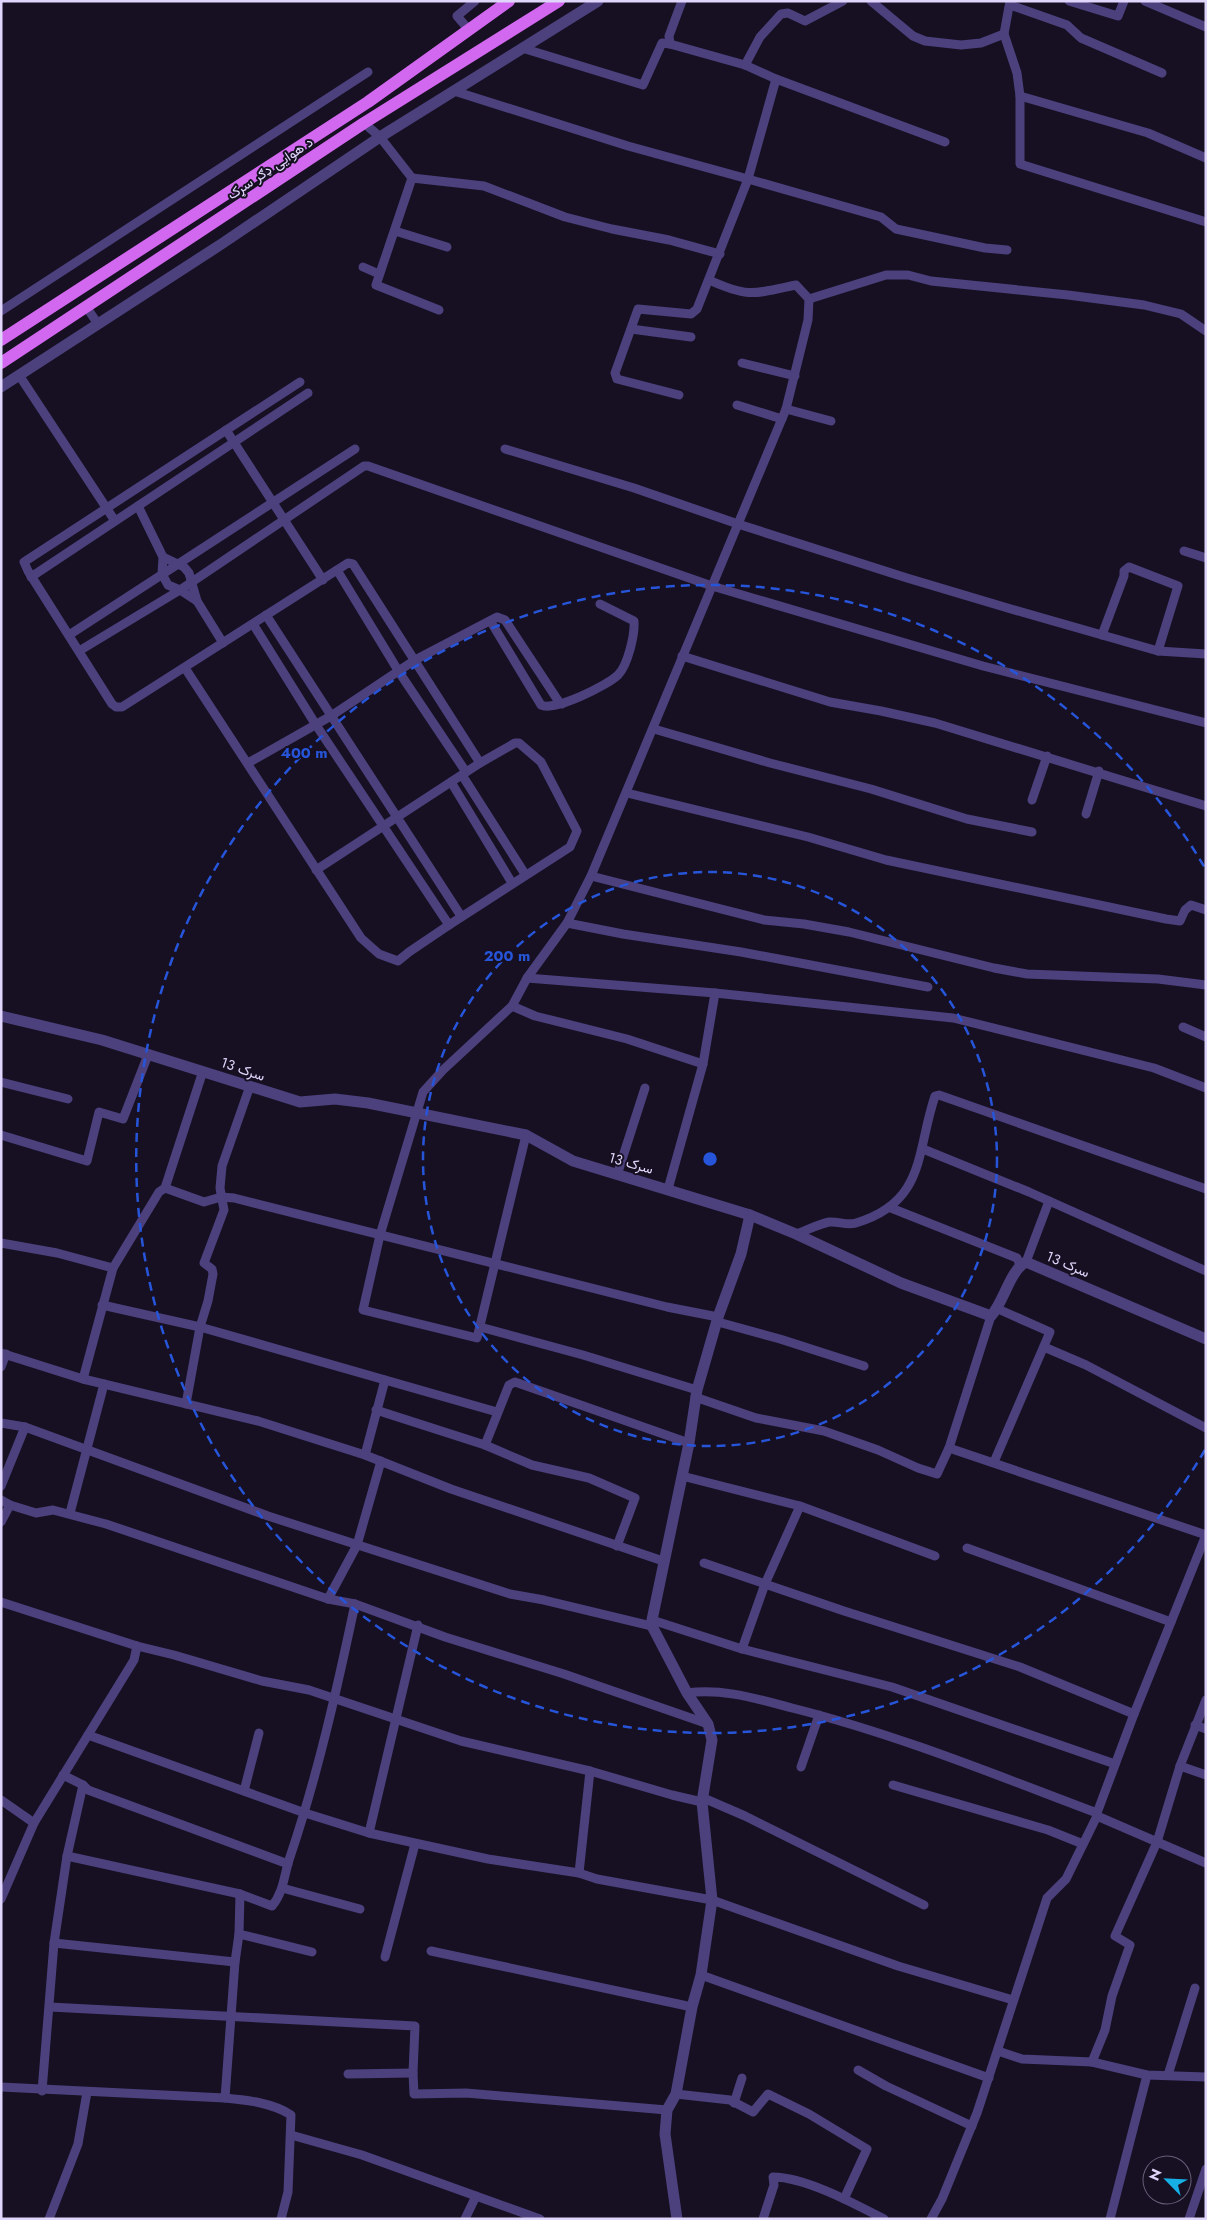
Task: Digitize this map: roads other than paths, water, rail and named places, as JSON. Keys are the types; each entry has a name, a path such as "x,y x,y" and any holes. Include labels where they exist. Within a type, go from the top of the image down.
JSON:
{"main road":[{"name":"د هوایی ډګر سړک","path":"1,340 368,102 509,1"},
{"name":"د هوایی ډګر سړک","path":"1,364 364,123 559,1"}],"street":[{"path":"468,30 457,16 475,1"},
{"path":"1,387 223,243 380,137 598,1"},
{"path":"670,44 669,36 682,1"},
{"path":"745,66 760,37 782,14 788,14 805,20 843,1"},
{"path":"871,1 913,36 925,41 962,45 981,44 1004,34"},
{"path":"1073,2 1118,16 1124,1"},
{"path":"1144,1 1206,27"},
{"path":"1162,73 1081,38 1067,25 1010,3 1004,34 1017,72 1020,96 1020,164 1206,222"},
{"path":"522,48 643,85 662,43 670,44 745,66 945,142"},
{"path":"1,311 368,72"},
{"path":"679,395 615,377 636,312 642,308 691,314 699,306 748,179 776,79"},
{"path":"454,91 628,146 881,217 896,229 985,248 1007,250"},
{"path":"1020,96 1148,133 1206,158"},
{"path":"364,123 380,137 412,178 462,182 484,186 565,217 612,229 669,240 720,254"},
{"path":"412,178 376,285 439,310"},
{"path":"395,231 447,247"},
{"path":"363,267 379,274"},
{"path":"809,299 886,274 1144,305 1181,314 1206,331"},
{"path":"526,1135 477,1338 363,1310 380,1235 423,1092 443,1070 512,1006 527,978 567,923 591,876 627,793 682,656 786,409 808,320 809,299 796,285 754,294 734,291 709,280"},
{"path":"87,308 98,324"},
{"path":"631,329 690,337"},
{"path":"742,363 795,376"},
{"path":"19,375 115,521"},
{"path":"300,382 24,562 31,577 112,704 116,707 122,707 348,563 353,564 480,763"},
{"path":"31,577 308,393"},
{"path":"737,405 782,420"},
{"path":"786,409 831,421"},
{"path":"226,430 322,580"},
{"path":"504,449 634,488 738,524 916,581 1158,651 1206,654"},
{"path":"69,636 355,450"},
{"path":"79,651 180,590 284,518 364,466 368,466 712,586 984,666 1206,723"},
{"path":"138,506 163,557 162,574 168,585 197,601"},
{"path":"1184,551 1206,558"},
{"path":"163,557 184,566 197,601 223,643"},
{"path":"1102,635 1124,572 1129,567 1178,586 1158,651"},
{"path":"337,570 525,874"},
{"path":"490,622 541,705 545,707 569,702 618,675 635,632 634,620 600,604"},
{"path":"266,615 461,916"},
{"path":"248,763 331,716 415,660 497,617 504,620 558,702 562,704"},
{"path":"253,624 316,725 448,924"},
{"path":"682,656 830,702 935,723 1206,806"},
{"path":"185,668 248,763 316,870 361,938 379,954 398,961 448,924 570,847 577,831 572,818 541,762 519,743 515,743 464,773 316,870"},
{"path":"654,729 770,763 871,789 967,819 1032,832"},
{"path":"1032,800 1047,756"},
{"path":"1086,814 1099,772"},
{"path":"451,782 512,883"},
{"path":"627,793 808,837 886,860 1166,919 1180,921 1185,910 1191,904 1206,910"},
{"path":"591,876 764,920 804,924 849,932 1002,970 1027,974 1158,979 1206,985"},
{"path":"567,923 632,936 741,952 928,987"},
{"path":"527,978 715,993 953,1018 1154,1068 1206,1088"},
{"path":"668,1189 703,1064 715,993"},
{"path":"512,1006 535,1016 627,1039 703,1064"},
{"name":"سرک 13","path":"1,1016 102,1040 300,1102 335,1099 454,1119 526,1135 573,1161 750,1215 796,1234 901,1283 994,1313"},
{"path":"1182,1027 1206,1037"},
{"path":"1,1135 87,1161 99,1112 123,1119 148,1055"},
{"path":"83,1379 113,1268 159,1192 164,1188 203,1071"},
{"path":"1,1082 68,1099"},
{"path":"186,1404 200,1327 208,1301 213,1274 212,1270 204,1263 224,1210 220,1197 222,1166 250,1086"},
{"path":"617,1175 645,1088"},
{"path":"796,1234 829,1222 853,1224 891,1208 910,1184 923,1149 935,1096 939,1095 1206,1189"},
{"path":"923,1149 1049,1201 1206,1271"},
{"path":"164,1188 204,1202 220,1197 234,1198 495,1263 718,1320 864,1366"},
{"path":"480,1327 583,1355 696,1394 756,1418 824,1432 878,1450 918,1468 937,1474 949,1448 994,1313 1023,1264 1049,1201"},
{"path":"891,1208 906,1212 1017,1258 1023,1264"},
{"path":"677,2219 665,2134 666,2110 676,2094 692,2007 701,1975 712,1900 702,1802 712,1740 708,1724 687,1693 652,1623 663,1560 689,1443 696,1394 718,1320 741,1254 750,1215"},
{"path":"1,1243 57,1253 113,1268"},
{"name":"سرک 13","path":"1023,1264 1206,1338"},
{"path":"102,1305 200,1327 497,1412"},
{"path":"994,1313 1050,1332 994,1462"},
{"path":"1044,1347 1086,1365 1206,1428"},
{"path":"1,1367 4,1353 83,1379 258,1421 382,1461 451,1488 617,1546 663,1560"},
{"path":"364,1455 385,1380"},
{"path":"485,1445 509,1386 515,1382 689,1443"},
{"path":"70,1514 104,1384"},
{"path":"376,1410 485,1445 532,1464 589,1478 635,1498 617,1546"},
{"path":"1,1422 25,1428 268,1516 510,1594 652,1623 742,1649 892,1687 1116,1764"},
{"path":"1,1486 25,1428"},
{"path":"931,2219 942,2199 972,2126 1048,1898 1066,1879 1097,1815 1134,1714 1206,1535 949,1448"},
{"path":"328,1599 357,1545 382,1461"},
{"path":"682,1476 800,1506 935,1556"},
{"path":"1,1500 10,1505 36,1513 53,1510 70,1514 328,1599 355,1604 418,1625 445,1637 564,1674 708,1724"},
{"path":"1,1522 10,1505"},
{"path":"742,1649 766,1584 800,1506"},
{"path":"967,1548 1170,1622"},
{"path":"704,1563 844,1611 1020,1667 1134,1714"},
{"path":"1,1602 137,1646 262,1681 309,1690 461,1741 590,1771 637,1786 702,1802 708,1800 745,1816 924,1904"},
{"path":"67,1856 240,1894 272,1906 280,1897 288,1864 305,1813 335,1699 355,1604"},
{"path":"369,1833 418,1625"},
{"path":"1,1898 34,1823 134,1660 137,1646"},
{"path":"687,1693 705,1690 743,1696 871,1729 1097,1815 1206,1863"},
{"path":"1092,2062 1105,2030 1112,1996 1130,1945 1115,1936 1157,1842 1180,1766 1206,1700"},
{"path":"801,1766 819,1715"},
{"path":"1195,1725 1206,1729"},
{"path":"244,1791 259,1733"},
{"path":"88,1736 305,1813 369,1833 488,1859 578,1873 597,1879 712,1900 898,1966 1013,2000"},
{"path":"1180,1766 1206,1776"},
{"path":"578,1873 590,1771"},
{"path":"63,1774 83,1785 88,1790 288,1864"},
{"path":"42,2091 54,1943 67,1856 83,1785"},
{"path":"893,1785 1048,1830 1084,1844"},
{"path":"1,1800 34,1823"},
{"path":"385,1956 415,1844"},
{"path":"282,1888 360,1909"},
{"path":"225,2098 235,1962 239,1934 240,1894"},
{"path":"239,1934 312,1952"},
{"path":"54,1943 235,1962"},
{"path":"431,1951 692,2007"},
{"path":"701,1975 989,2078"},
{"path":"1168,2075 1195,1988"},
{"path":"50,2007 416,2026 412,2073 414,2094 466,2093 666,2110"},
{"path":"998,2051 1022,2059 1092,2062 1147,2074 1206,2077"},
{"path":"858,2070 886,2086 972,2126"},
{"path":"348,2074 412,2073"},
{"path":"1110,2219 1147,2074"},
{"path":"734,2102 742,2078"},
{"path":"1,2087 42,2091 225,2098 281,2108 291,2115 288,2192 281,2219"},
{"path":"49,2219 78,2144 86,2092"},
{"path":"676,2094 726,2099 753,2112 768,2094 809,2114 867,2149 844,2199"},
{"path":"291,2135 362,2155 540,2219"},
{"path":"1189,2219 1206,2169"},
{"path":"763,2219 774,2185 773,2177 792,2179 844,2199 884,2219"},
{"path":"465,2219 476,2196"}]}
